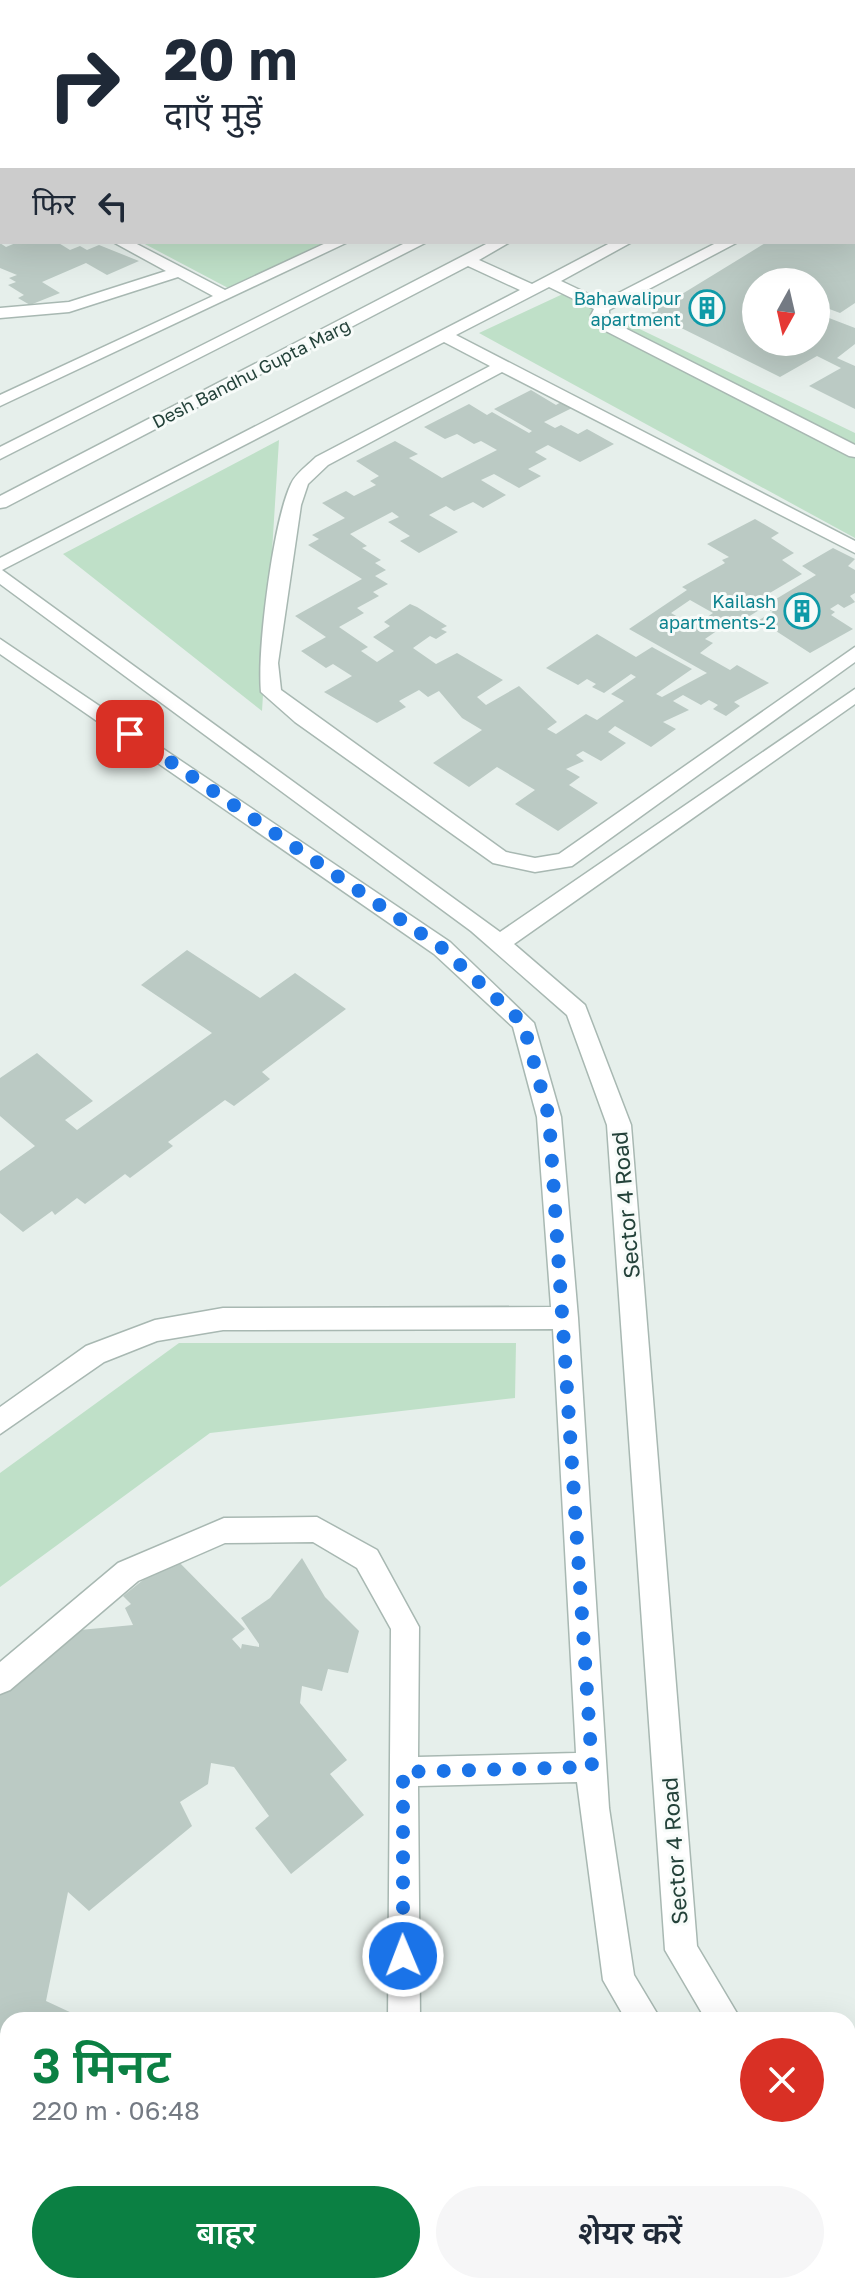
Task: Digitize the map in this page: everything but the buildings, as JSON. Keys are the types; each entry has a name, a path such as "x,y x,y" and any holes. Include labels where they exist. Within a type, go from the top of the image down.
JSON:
{"street":[{"path":"125,244 225,296"},
{"path":"0,401 336,244"},
{"name":"Desh Bandhu Gupta Marg","path":"0,454 415,244"},
{"name":"Desh Bandhu Gupta Marg","path":"0,503 498,244"},
{"path":"0,565 620,244"},
{"path":"726,244 603,307 599,315 602,323 855,452"},
{"path":"467,260 533,290"},
{"path":"0,313 37,313 95,303 178,272"},
{"path":"549,281 603,307"},
{"path":"443,335 855,548"},
{"path":"501,366 322,461 300,482 292,505 268,663 271,692 302,718 500,858 535,865 565,861 855,653"},
{"name":"Sector 4 Road","path":"0,575 500,943 577,1011 619,1125 681,1950 720,2012"},
{"path":"0,645 442,948 523,1023 549,1117 565,1318 592,1767 619,1980 640,2012"},
{"path":"500,943 855,695"},
{"path":"0,1422 95,1354 155,1331 223,1319 565,1318"},
{"path":"0,1680 128,1572 224,1531 317,1529 367,1559 405,1627 404,2012"},
{"path":"403,1772 592,1767"}],"green space":[{"path":"145,244 326,244 230,289"},
{"path":"565,293 855,433 855,538 479,333"},
{"path":"279,440 262,711 63,554"},
{"path":"179,1343 516,1343 515,1398 210,1433 0,1587 0,1473"}],"place":[{"name":"Bahawalipur apartment","path":"707,308"},
{"name":"Kailash apartments-2","path":"802,611"}],"route":[{"path":"130,734 442,948 523,1023 549,1117 565,1318 592,1767 403,1772 403,1956"}]}
